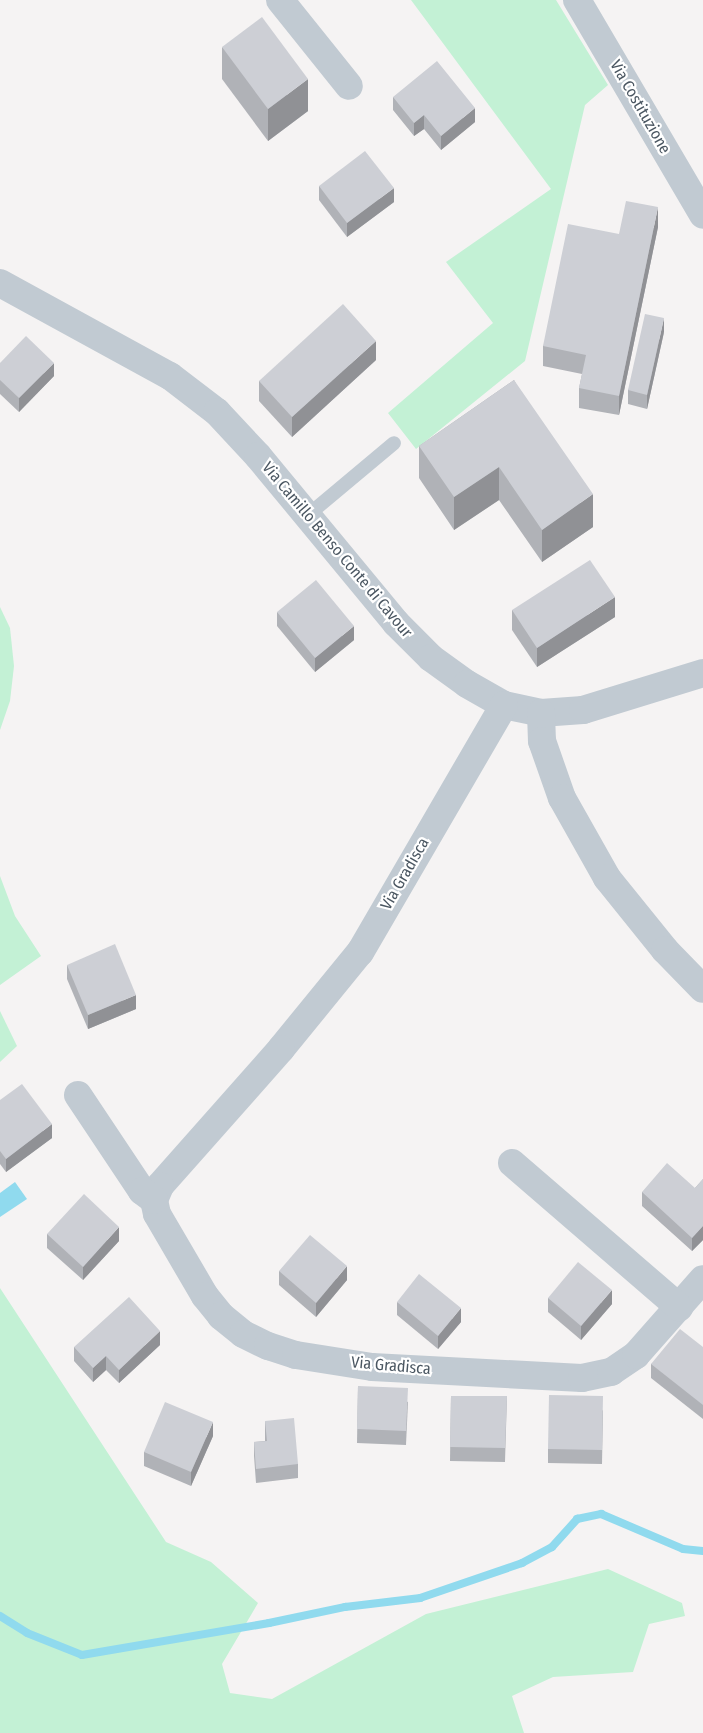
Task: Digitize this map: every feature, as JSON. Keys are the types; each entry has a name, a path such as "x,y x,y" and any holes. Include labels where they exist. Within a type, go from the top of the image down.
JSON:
{"street":[{"path":"280,0 349,86"},
{"name":"Via Costituzione","path":"577,0 703,215"},
{"name":"Via Camillo Benso Conte di Cavour","path":"0,283 179,383 217,412 308,515 396,623 431,658 467,684 504,705 540,713 583,710 703,673"},
{"name":"Via Gradisca","path":"504,705 360,952 281,1049 160,1186 154,1200 157,1214 186,1267 221,1316 243,1334 268,1346 296,1355 372,1367 582,1378 611,1372 636,1355 703,1279"},
{"path":"540,713 542,741 562,798 608,878 665,950 703,989"},
{"name":"Via Gradisca","path":"78,1095 142,1191 154,1200"},
{"path":"512,1163 679,1306"}],"lane":[{"path":"308,515 394,443"}],"green space":[{"path":"411,0 556,0 608,85 585,105 525,361 416,449 388,413 493,323 446,262 551,189"},
{"path":"0,607 10,628 14,666 10,701 0,730"},
{"path":"0,876 15,916 41,956 0,985"},
{"path":"0,1011 17,1046 0,1062"},
{"path":"0,1288 166,1542 211,1562 258,1603 222,1664 230,1693 272,1699 426,1614 608,1569 682,1603 685,1616 649,1624 633,1672 553,1677 512,1696 524,1733 0,1733"}],"water":[{"path":"15,1182 27,1199 0,1217 0,1193"}],"building":[{"path":"262,17 308,79 268,109 222,47"},
{"path":"437,61 475,108 441,136 424,115 414,123 393,97"},
{"path":"365,151 394,188 347,223 319,186"},
{"path":"626,201 658,207 619,396 579,388 586,355 543,346 568,224 619,234"},
{"path":"343,304 376,341 292,417 259,381"},
{"path":"645,314 664,318 647,395 628,390"},
{"path":"26,336 54,363 19,398 0,380 0,363"},
{"path":"514,380 593,494 542,530 499,467 454,497 419,446"},
{"path":"590,560 615,597 537,648 512,610"},
{"path":"316,580 354,626 315,658 277,612"},
{"path":"115,944 136,995 88,1015 67,965"},
{"path":"22,1084 52,1124 6,1159 0,1151 0,1100"},
{"path":"667,1163 695,1188 703,1179 703,1226 692,1238 642,1192"},
{"path":"84,1194 119,1227 83,1267 47,1234"},
{"path":"310,1235 347,1266 316,1303 279,1271"},
{"path":"578,1262 612,1290 581,1326 548,1298"},
{"path":"419,1274 461,1308 438,1336 397,1302"},
{"path":"129,1297 160,1331 119,1370 106,1356 93,1368 74,1347"},
{"path":"680,1329 703,1347 703,1405 651,1364"},
{"path":"358,1386 408,1388 406,1431 357,1429"},
{"path":"549,1395 603,1396 602,1450 548,1449"},
{"path":"451,1396 507,1396 505,1448 450,1447"},
{"path":"165,1402 213,1422 191,1472 144,1452"},
{"path":"294,1418 298,1464 256,1469 254,1442 267,1441 265,1421"}],"waterway":[{"path":"0,1616 27,1633 82,1655 269,1623 345,1607 420,1598 522,1563 552,1547 577,1519 601,1514 683,1549 703,1551"}]}
